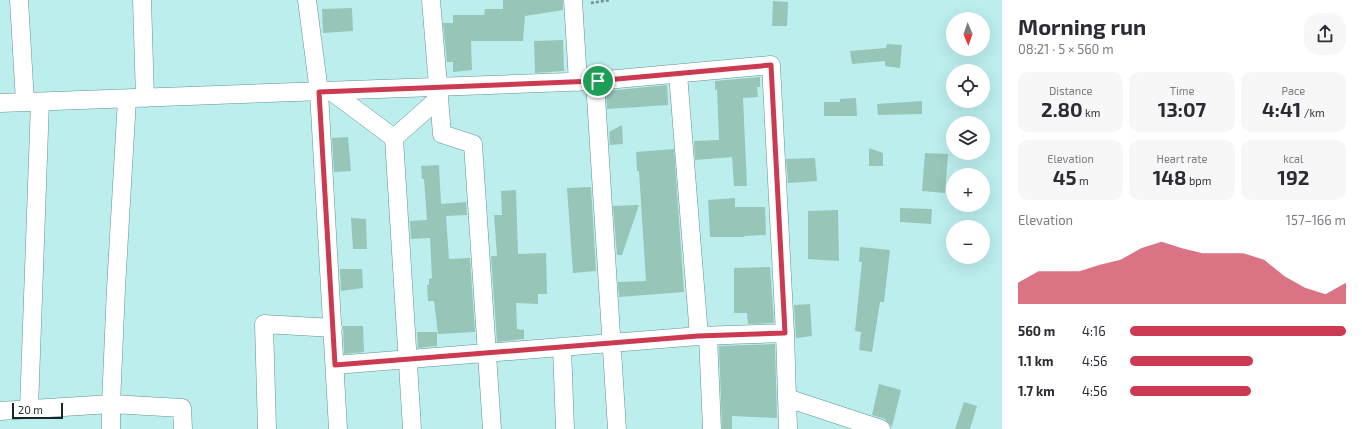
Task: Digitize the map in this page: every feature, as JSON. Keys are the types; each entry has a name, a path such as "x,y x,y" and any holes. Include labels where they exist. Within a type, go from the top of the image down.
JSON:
{"street":[{"path":"19,0 32,102 29,409"},
{"path":"142,0 145,98"},
{"path":"307,0 325,91 332,328 338,429"},
{"path":"431,0 442,134 473,144 492,429"},
{"path":"573,0 587,82 612,343 617,429"},
{"path":"0,103 325,91 439,93 587,82 771,65 785,333 788,429"},
{"path":"678,74 712,429"},
{"path":"325,91 394,138"},
{"path":"412,429 394,138 439,93"},
{"path":"111,429 116,288 128,99"},
{"path":"268,429 264,324 332,328"},
{"path":"335,365 703,336 785,333"},
{"path":"562,347 565,429"},
{"path":"787,398 881,429"},
{"path":"0,411 111,404 182,408 183,429"}],"building":[{"path":"503,0 563,0 563,10 525,16 523,41 471,41 472,70 453,72 453,62 447,62 443,23 453,23 453,15 484,15 485,9 503,9"},
{"path":"773,1 788,2 787,26 772,26"},
{"path":"352,8 353,31 323,33 322,9"},
{"path":"563,40 564,71 535,73 534,41"},
{"path":"887,44 902,45 900,68 885,66 885,61 852,64 850,51 886,48"},
{"path":"760,77 760,87 757,87 758,97 743,98 747,186 734,186 732,157 695,160 694,141 719,140 717,89 715,90 715,81"},
{"path":"667,85 668,105 607,109 606,91"},
{"path":"856,98 857,116 824,116 824,102 840,102 840,99"},
{"path":"922,101 922,114 878,115 877,104"},
{"path":"622,125 623,144 610,145 609,132"},
{"path":"348,137 351,171 334,172 332,138"},
{"path":"869,148 883,153 883,166 869,166"},
{"path":"674,149 684,292 619,297 618,282 646,281 639,171 637,171 636,152"},
{"path":"925,153 946,154 946,160 948,160 945,193 922,191"},
{"path":"815,158 817,181 788,183 786,159"},
{"path":"439,165 441,204 466,202 467,215 446,216 449,259 470,258 475,332 438,334 434,301 428,301 427,285 429,285 429,279 432,278 430,238 411,239 410,221 427,220 424,179 422,179 421,166"},
{"path":"591,187 596,271 573,273 567,188"},
{"path":"516,190 518,254 546,253 547,294 538,294 538,304 516,303 517,329 524,330 524,339 497,342 491,256 497,256 494,215 502,215 501,191"},
{"path":"735,198 735,207 765,207 766,235 744,237 710,237 708,200"},
{"path":"639,205 622,255 617,255 613,206"},
{"path":"900,208 932,209 931,224 900,222"},
{"path":"838,210 839,261 808,259 808,211"},
{"path":"351,218 366,219 367,249 353,249"},
{"path":"860,247 890,250 884,302 880,302 872,352 859,350 861,332 855,331 862,262 859,262"},
{"path":"770,267 774,323 748,324 747,313 734,313 734,268"},
{"path":"340,269 362,269 363,288 341,291"},
{"path":"810,304 812,336 796,338 794,305"},
{"path":"343,326 363,326 364,352 344,354"},
{"path":"417,332 437,332 437,346 418,348"},
{"path":"775,344 777,418 732,416 732,429 722,429 719,346"},
{"path":"879,384 901,390 892,427 885,419 872,415"},
{"path":"964,402 977,406 970,429 955,429"}],"route":[{"path":"771,65 785,333 698,336 335,365 319,92 598,81 771,65"}]}
